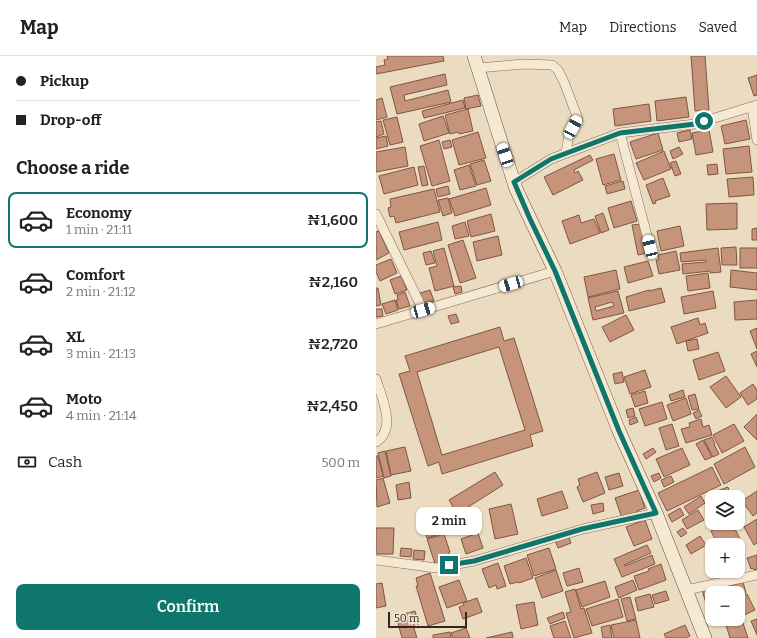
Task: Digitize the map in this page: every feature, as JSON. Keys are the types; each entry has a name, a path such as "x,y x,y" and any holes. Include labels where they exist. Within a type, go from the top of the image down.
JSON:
{"main road":[{"path":"476,62 514,182 555,271 619,431 656,513 705,638"}],"street":[{"path":"476,62 552,65 556,68 564,82 578,119 569,135 566,152"},
{"path":"514,182 551,159 566,152 620,133 695,124 754,106 757,140"},
{"path":"620,133 650,247"},
{"path":"376,214 423,310"},
{"path":"376,324 555,271"},
{"path":"376,379 388,424 385,434 376,442"},
{"path":"376,560 436,568 474,561 582,529 656,513"},
{"path":"686,590 757,575"}],"building":[{"path":"387,56 443,56 444,61 376,74 376,67 385,65 384,60 388,59"},
{"path":"691,56 705,56 709,110 695,111"},
{"path":"445,74 447,85 404,95 405,101 448,90 451,102 397,114 390,87"},
{"path":"757,75 757,95 754,96 748,78"},
{"path":"478,95 481,106 466,109 464,98"},
{"path":"686,97 689,117 657,121 655,101"},
{"path":"382,98 387,117 376,120 376,100"},
{"path":"463,100 465,108 424,118 422,111"},
{"path":"649,104 651,121 615,126 613,109"},
{"path":"468,109 473,131 450,134 445,115"},
{"path":"443,116 449,133 424,141 419,124"},
{"path":"397,117 403,142 390,145 383,120"},
{"path":"746,120 750,139 725,144 721,126"},
{"path":"381,121 384,134 376,137 376,122"},
{"path":"690,130 692,139 679,142 677,133"},
{"path":"709,130 713,152 696,155 692,133"},
{"path":"478,132 486,158 459,165 452,140"},
{"path":"658,133 663,150 636,159 630,142"},
{"path":"386,136 388,146 376,149 376,138"},
{"path":"439,140 450,181 432,186 420,146"},
{"path":"450,140 452,147 444,149 442,142"},
{"path":"749,146 752,172 726,174 723,149"},
{"path":"405,147 408,166 376,172 376,152"},
{"path":"679,147 683,154 673,159 670,151"},
{"path":"664,151 671,169 644,180 636,163"},
{"path":"614,154 621,180 603,185 596,159"},
{"path":"590,155 593,160 574,170 575,173 578,171 583,180 553,195 544,177"},
{"path":"484,160 491,181 477,185 470,164"},
{"path":"676,161 681,174 675,176 670,163"},
{"path":"717,164 718,174 708,175 707,165"},
{"path":"469,165 476,186 460,190 454,170"},
{"path":"424,166 428,185 422,186 418,167"},
{"path":"414,167 418,185 384,194 379,176"},
{"path":"753,177 754,195 729,197 727,179"},
{"path":"663,178 670,196 655,201 656,203 653,204 646,185"},
{"path":"623,181 625,189 607,194 605,186"},
{"path":"448,186 450,194 438,197 436,189"},
{"path":"486,188 491,205 455,216 449,199"},
{"path":"434,189 440,212 396,223 394,216 390,217 388,208 391,207 390,199"},
{"path":"448,198 452,213 443,216 438,200"},
{"path":"631,201 637,221 614,228 608,208"},
{"path":"737,203 737,229 707,230 706,204"},
{"path":"603,213 609,230 601,233 595,216"},
{"path":"491,214 495,231 471,237 467,221"},
{"path":"579,215 581,223 594,219 600,233 570,244 562,221"},
{"path":"438,222 442,240 404,250 399,232"},
{"path":"465,222 469,236 455,239 452,226"},
{"path":"642,224 647,253 638,255 632,225"},
{"path":"680,226 684,246 661,251 657,231"},
{"path":"757,228 757,240 752,240 752,229"},
{"path":"379,231 389,253 376,260 376,232"},
{"path":"498,236 502,255 477,261 473,242"},
{"path":"463,240 476,278 460,283 448,245"},
{"path":"736,247 737,265 722,265 721,248"},
{"path":"444,248 454,286 435,291 429,268 437,266 433,251"},
{"path":"718,248 721,272 710,273 710,271 683,274 682,264 706,262 706,260 681,262 680,253"},
{"path":"740,248 757,248 757,268 740,268"},
{"path":"431,251 435,263 426,265 423,253"},
{"path":"676,251 680,270 659,274 656,260 659,260 658,255"},
{"path":"391,259 397,273 380,281 376,272 376,265"},
{"path":"648,261 653,276 628,283 624,267"},
{"path":"616,270 620,289 588,297 584,277"},
{"path":"731,270 757,273 757,290 730,287"},
{"path":"708,273 710,288 688,291 686,276"},
{"path":"401,276 407,290 395,294 390,280"},
{"path":"461,286 462,292 455,294 453,287"},
{"path":"376,288 378,288 381,305 376,306"},
{"path":"661,288 665,302 629,311 626,297"},
{"path":"430,290 434,301 423,304 420,293"},
{"path":"618,291 624,313 593,320 588,298","holes":["612,302 614,306 596,311 595,307"]},
{"path":"713,291 716,308 684,314 681,297"},
{"path":"405,292 410,306 399,309 396,300 398,300 397,295"},
{"path":"395,300 398,310 386,314 382,304"},
{"path":"757,300 757,319 735,320 734,302"},
{"path":"376,309 382,309 383,316 376,317"},
{"path":"456,314 459,322 451,324 448,316"},
{"path":"626,315 634,330 610,342 602,327"},
{"path":"698,318 700,325 705,323 708,333 677,344 671,327"},
{"path":"500,327 504,341 514,338 543,431 530,435 533,446 442,474 439,462 428,466 399,374 410,371 405,356","holes":["499,347 525,430 442,455 417,372"]},
{"path":"757,328 757,349 750,331"},
{"path":"697,339 699,349 688,351 686,341"},
{"path":"757,351 757,367 751,354"},
{"path":"718,352 725,371 699,380 693,360"},
{"path":"645,370 651,387 630,394 624,377"},
{"path":"622,372 624,382 615,384 613,374"},
{"path":"726,376 741,397 726,408 710,387"},
{"path":"753,384 757,390 757,399 748,405 740,393"},
{"path":"683,390 685,397 671,401 669,395"},
{"path":"645,391 648,403 635,407 631,395"},
{"path":"695,394 699,409 692,410 688,396"},
{"path":"686,398 691,414 673,421 667,405"},
{"path":"662,402 667,419 645,426 639,409"},
{"path":"633,408 635,416 628,418 626,410"},
{"path":"699,410 702,416 696,419 693,413"},
{"path":"757,414 757,440 744,427"},
{"path":"636,417 638,422 630,425 629,420"},
{"path":"701,419 703,427 709,425 712,435 686,443 681,429 690,427 689,423"},
{"path":"672,424 679,446 666,450 659,428"},
{"path":"734,424 744,441 722,453 713,435"},
{"path":"712,437 719,454 713,457 704,440"},
{"path":"703,440 712,457 705,460 696,444"},
{"path":"405,447 411,471 391,475 386,451"},
{"path":"745,447 755,467 724,484 714,464"},
{"path":"653,448 656,452 646,459 643,454"},
{"path":"682,448 690,465 664,477 656,459"},
{"path":"385,451 391,476 384,478 378,453"},
{"path":"376,456 378,456 383,476 376,478"},
{"path":"712,467 721,485 711,490 705,490 705,493 667,511 658,493"},
{"path":"495,472 503,485 457,514 449,500"},
{"path":"597,472 605,493 583,502 577,487 580,485 578,479"},
{"path":"619,473 623,486 609,490 605,477"},
{"path":"659,473 661,478 654,482 651,476"},
{"path":"671,476 674,482 664,487 661,480"},
{"path":"383,478 390,503 377,507 376,480"},
{"path":"409,482 411,498 398,500 396,485"},
{"path":"728,487 729,490 720,490"},
{"path":"639,490 645,508 637,511 638,513 622,518 615,498"},
{"path":"562,491 568,508 542,516 537,499"},
{"path":"757,491 757,513 753,516 745,505 745,499"},
{"path":"701,496 705,503 689,514 684,507"},
{"path":"603,503 604,511 593,514 591,505"},
{"path":"511,504 518,534 495,539 489,509"},
{"path":"680,508 684,515 672,522 668,515"},
{"path":"427,510 431,523 423,525 419,512"},
{"path":"698,510 704,520 687,529 682,520"},
{"path":"757,519 757,543 754,545 745,529 745,526"},
{"path":"645,520 652,539 634,546 626,527"},
{"path":"440,522 443,533 427,538 423,527"},
{"path":"376,528 394,528 393,554 376,554"},
{"path":"683,528 687,533 681,537 677,532"},
{"path":"736,530 740,538 714,538 711,531"},
{"path":"478,533 483,548 466,554 461,539"},
{"path":"444,534 451,559 435,564 427,539"},
{"path":"568,535 571,543 558,548 555,540"},
{"path":"700,536 705,544 705,546 691,554 686,545"},
{"path":"647,545 651,553 624,565 625,566 652,555 655,564 622,577 614,559"},
{"path":"401,548 412,549 411,557 400,556"},
{"path":"549,548 556,569 534,576 527,555"},
{"path":"414,550 425,551 424,560 413,559"},
{"path":"757,555 757,569 754,570 753,568 751,569 747,558"},
{"path":"526,558 533,578 519,583 510,584 504,566"},
{"path":"498,563 506,586 497,589 496,585 489,588 482,569"},
{"path":"661,564 666,580 639,590 634,576 649,571 648,569"},
{"path":"579,568 583,582 567,586 563,573"},
{"path":"556,570 563,591 542,598 535,578"},
{"path":"430,573 445,621 428,626 416,586 418,586 416,578"},
{"path":"459,580 467,601 447,608 439,587"},
{"path":"633,580 637,590 619,598 615,587"},
{"path":"605,581 610,597 582,607 576,590"},
{"path":"743,582 744,586 729,586"},
{"path":"382,583 386,606 376,608 376,584"},
{"path":"575,589 581,609 584,608 592,633 574,638 566,613 571,612 565,592"},
{"path":"705,589 705,600 702,590"},
{"path":"666,591 669,600 655,604 652,595"},
{"path":"650,594 654,607 638,611 635,598"},
{"path":"747,594 755,610 745,615 745,595"},
{"path":"630,597 636,619 627,621 621,599"},
{"path":"477,598 482,612 463,619 459,607 464,605 463,603"},
{"path":"618,599 623,617 592,626 586,609"},
{"path":"534,602 538,625 521,629 516,605"},
{"path":"415,611 419,624 413,625 417,638 402,638 396,616"},
{"path":"563,612 565,618 550,624 547,618"},
{"path":"757,619 757,635 751,621"},
{"path":"636,620 640,638 614,638 611,625"},
{"path":"565,621 571,638 554,638 550,626"},
{"path":"610,625 612,638 603,638 601,627"},
{"path":"685,625 690,636 686,638 666,638 664,634"},
{"path":"726,626 744,626 748,638 730,638"},
{"path":"466,628 470,638 453,638 451,633"},
{"path":"450,632 451,638 433,638 433,635"},
{"path":"512,632 513,638 486,638"}],"route":[{"path":"449,565 474,561 582,529 656,513 619,431 555,271 514,182 551,159 566,152 620,133 695,124 704,121"}]}
